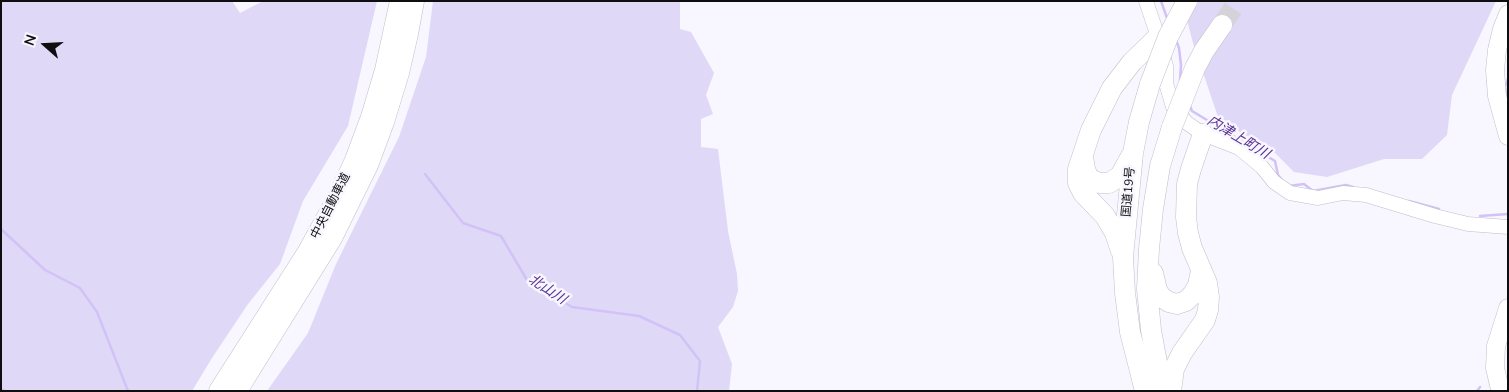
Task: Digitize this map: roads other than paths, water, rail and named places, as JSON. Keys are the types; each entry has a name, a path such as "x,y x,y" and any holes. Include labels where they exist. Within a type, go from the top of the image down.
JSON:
{"highway":[{"name":"中央自動車道","path":"219,391 307,253 339,195 374,107 395,30 400,1"},
{"name":"中央自動車道","path":"236,391 332,238 368,165 399,73 414,1"},
{"name":"国道19号","path":"1145,391 1130,332 1123,257 1133,153 1139,122 1150,84 1168,37 1187,1"},
{"name":"国道19号","path":"1163,391 1151,330 1147,289 1149,249 1160,166 1172,127 1196,68 1222,25"},
{"path":"1123,257 1115,233 1105,216 1083,193 1078,182 1078,169 1082,152 1091,130 1112,88 1132,62 1158,37"},
{"path":"1171,391 1174,369 1182,353 1205,320 1208,310 1207,283 1188,233 1186,202 1187,184 1203,134"},
{"path":"1082,152 1088,177 1100,183 1110,183 1120,176 1133,153"},
{"path":"1149,249 1157,290 1161,297 1169,302 1177,304 1186,300 1198,284 1201,271"}],"main road":[{"path":"1508,14 1502,28 1495,70 1497,96 1508,136"},
{"path":"1502,391 1494,368 1496,346 1508,308"}],"street":[{"path":"1146,1 1166,66 1166,83 1173,108 1187,123 1203,134 1239,148 1262,168 1274,182 1290,193 1318,198 1343,192 1366,195 1468,224 1508,227"}],"waterway":[{"name":"内津上町川","path":"1161,1 1167,18"},
{"name":"内津上町川","path":"1176,40 1181,65 1180,81"},
{"path":"1508,79 1505,87 1508,99"},
{"name":"内津上町川","path":"1190,106 1192,111 1275,161 1278,175 1283,181"},
{"name":"北山川","path":"425,174 463,223 501,236 527,280 572,307 639,316 680,335 700,361 697,391"},
{"name":"内津上町川","path":"1289,186 1304,184 1313,191 1346,185 1353,187"},
{"name":"内津上町川","path":"1409,201 1439,209"},
{"name":"内津上町川","path":"1480,216 1508,214"},
{"path":"1,229 45,270 80,288 97,312 128,391"},
{"path":"1477,391 1480,387"},
{"path":"1,389 5,391"}],"tunnel":[{"path":"1222,25 1238,1"}]}
